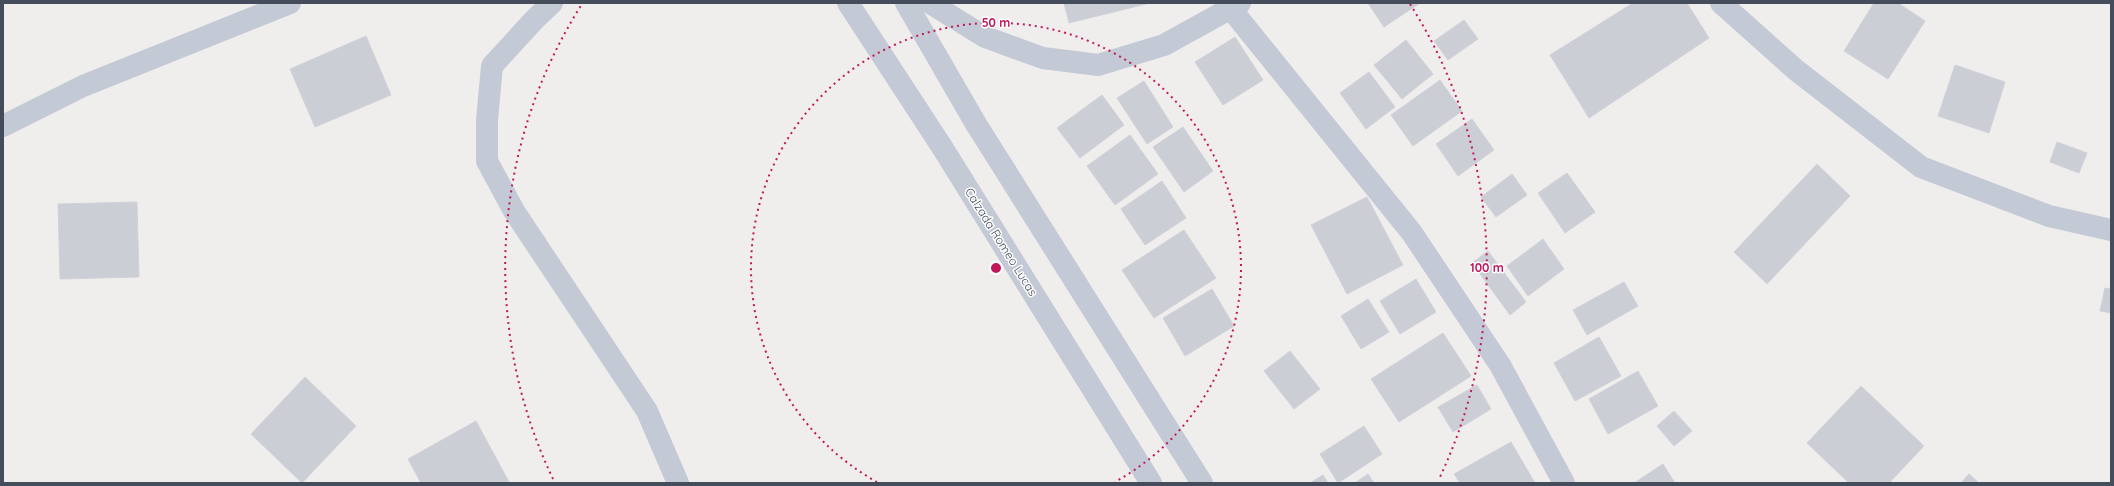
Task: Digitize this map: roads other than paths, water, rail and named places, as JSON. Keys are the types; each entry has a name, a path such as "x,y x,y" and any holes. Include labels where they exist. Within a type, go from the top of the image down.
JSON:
{"street":[{"path":"3,126 83,86 290,3"},
{"path":"552,3 534,20 492,66 487,120 487,162 514,211 647,410 678,483"},
{"name":"Calzada Romeo Lucas","path":"848,3 942,147 1151,483"},
{"path":"906,3 976,124 1202,483"},
{"path":"930,3 985,37 1043,58 1098,65 1164,45 1235,6 1412,233 1500,365 1564,483"},
{"path":"1721,3 1796,70 1921,167 2049,216 2111,230"}]}
